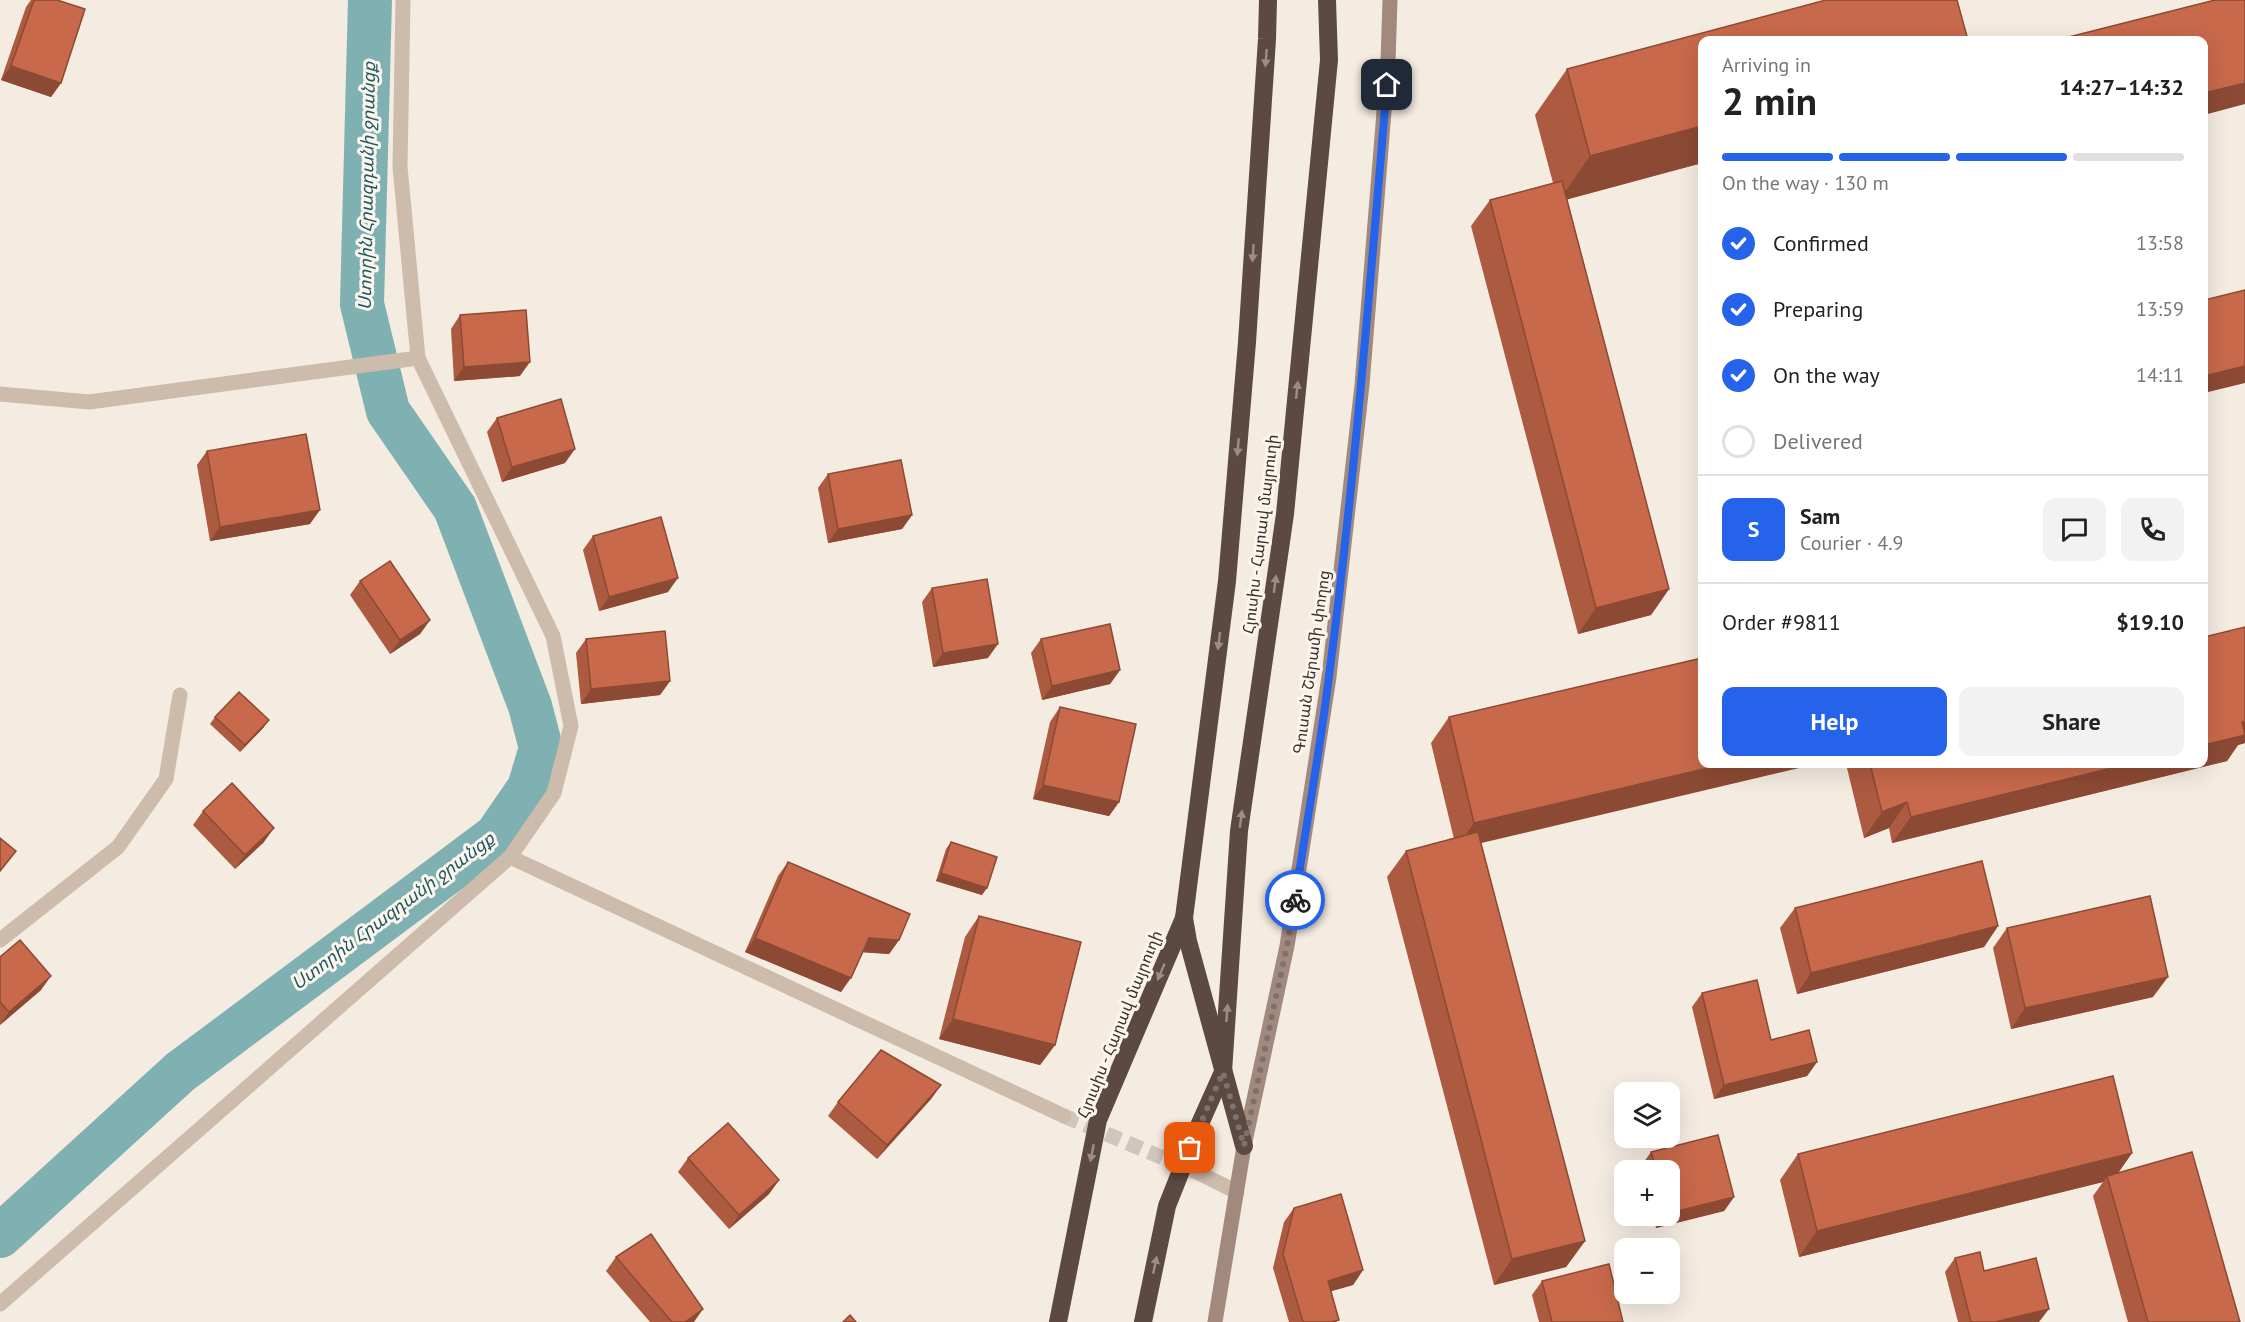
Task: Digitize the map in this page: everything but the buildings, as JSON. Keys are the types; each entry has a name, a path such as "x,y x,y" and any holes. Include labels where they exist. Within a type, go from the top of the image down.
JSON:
{"highway":[{"name":"Հյուսիս - Հարավ մայրուղի","path":"1058,1322 1098,1120 1184,918 1227,581 1247,342 1268,0"},
{"name":"Հյուսիս - Հարավ մայրուղի","path":"1143,1322 1167,1206 1223,1072 1239,831 1285,514 1327,84 1329,60 1327,0"},
{"name":"Հյուսիս - Հարավ մայրուղի","path":"1184,918 1223,1072"},
{"path":"1223,1072 1244,1146"}],"main road":[{"name":"Գուսան Շերամի փողոց","path":"1215,1322 1244,1146 1287,946 1329,677 1362,385 1388,62 1390,0"}],"street":[{"path":"0,1304 510,857 554,793 571,726 553,636 418,357 400,167 403,0"},
{"path":"0,394 88,402 418,357"},
{"path":"0,940 118,847 166,779 180,695"},
{"path":"510,857 1065,1116"},
{"path":"1202,1174 1237,1191"}],"waterway":[{"name":"Ստորին Հրազդանի ջրանցք","path":"0,1236 180,1072 496,836 529,788 541,748 530,706 455,508 388,411 362,304 370,0"}],"tunnel":[{"path":"1064,1116 1201,1174"}],"way so far":[{"path":"1190,1148 1223,1072 1244,1146 1295,900"}],"route":[{"path":"1295,900 1329,677 1348,510 1362,385 1387,85"}]}
